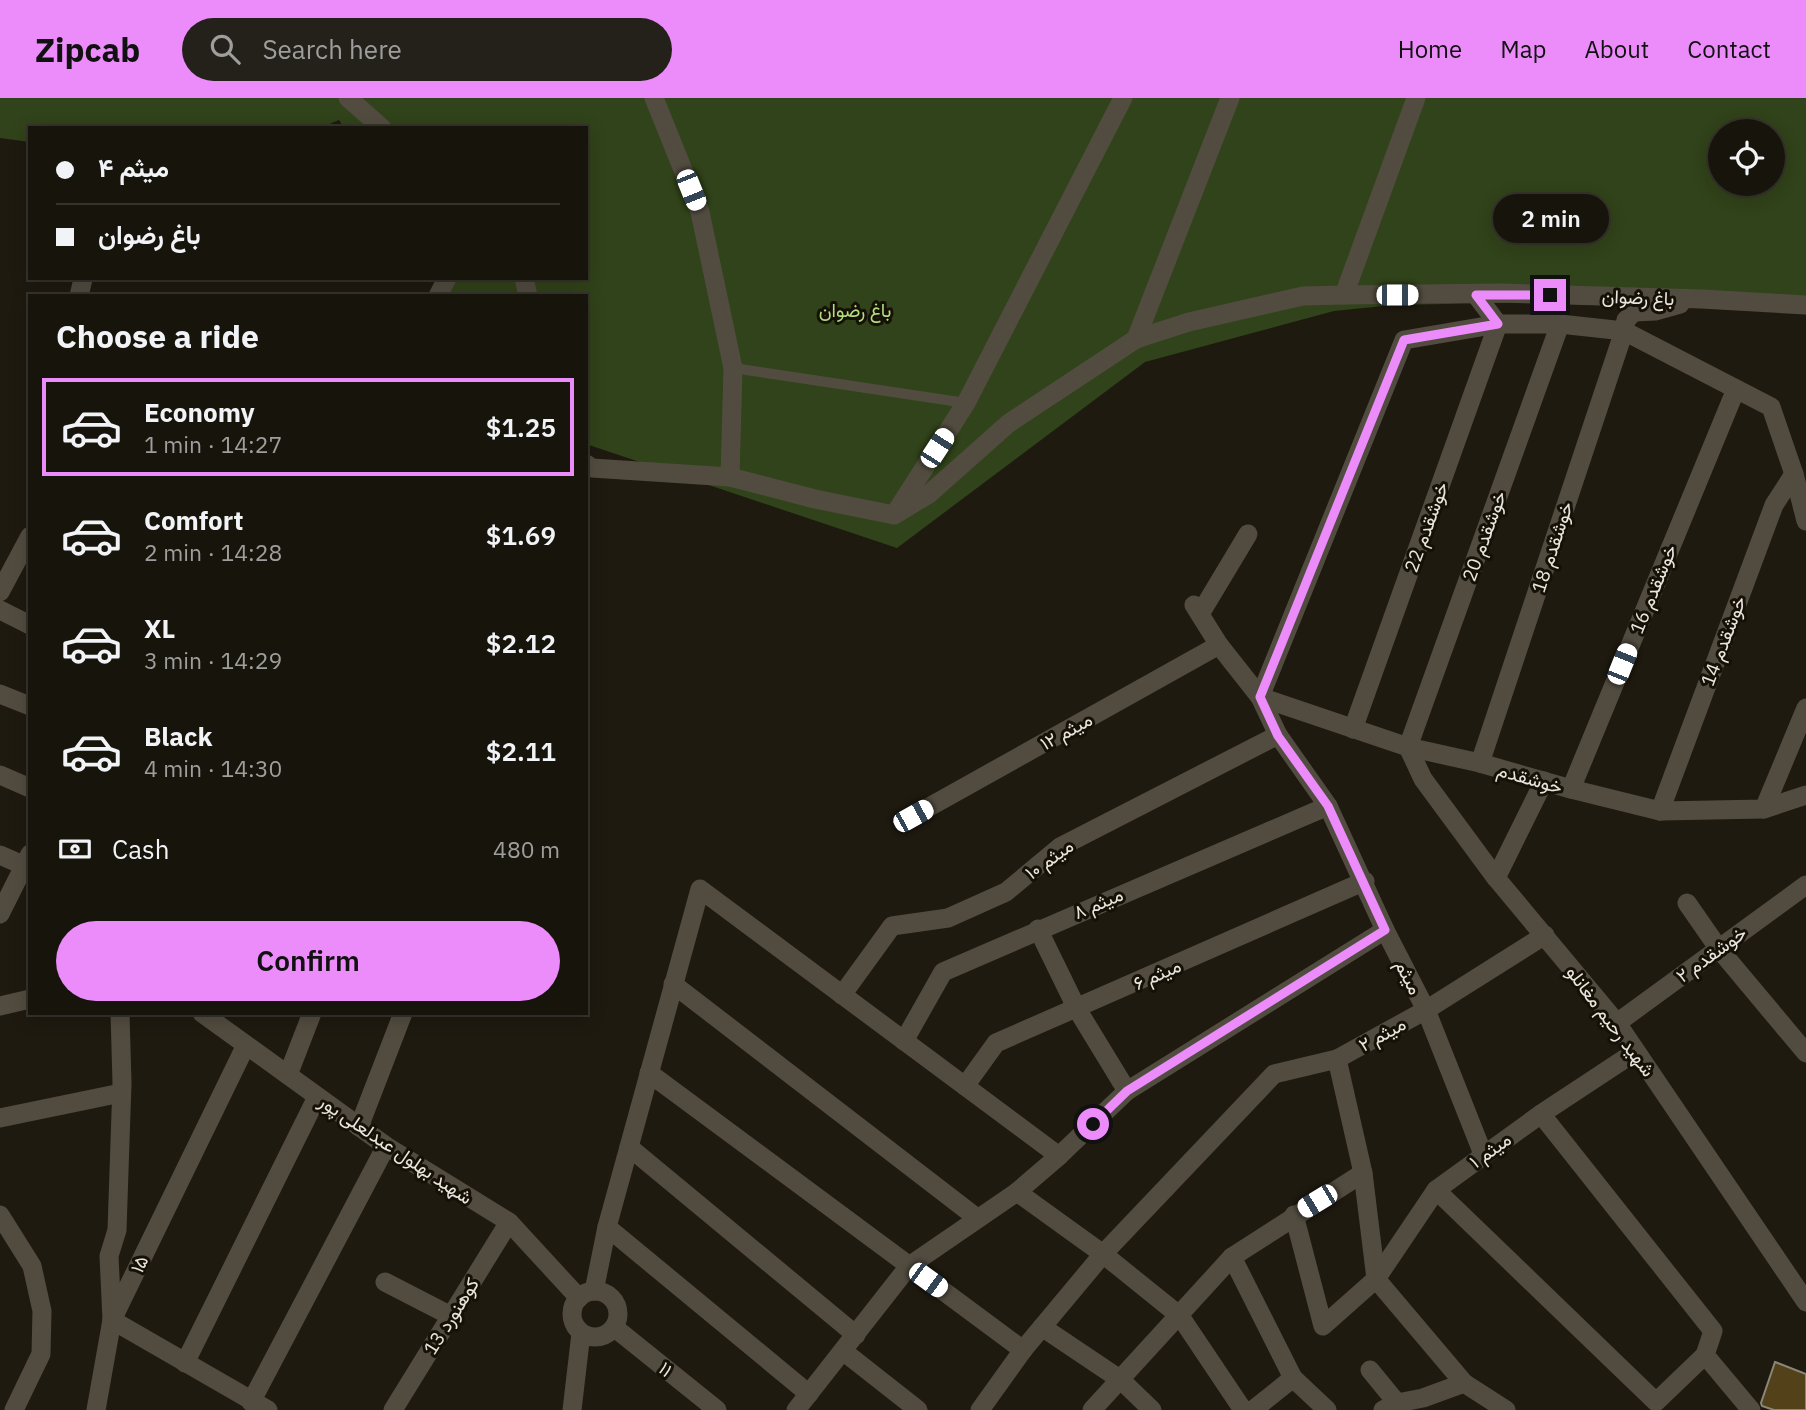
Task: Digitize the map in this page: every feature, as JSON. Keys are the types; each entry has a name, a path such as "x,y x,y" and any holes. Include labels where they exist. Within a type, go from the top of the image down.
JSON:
{"street":[{"path":"348,98 380,126"},
{"path":"654,98 700,212 733,368 730,477"},
{"path":"588,465 592,468 730,477 815,499 894,515 966,403 1124,98"},
{"path":"1136,339 1230,98"},
{"path":"1344,295 1416,98"},
{"path":"1476,295 1498,324"},
{"name":"باغ رضوان","path":"894,515 929,495 1009,423 1136,339 1189,322 1303,296 1476,295 1702,299 1806,304"},
{"path":"1624,331 1626,320 1634,312 1655,311 1702,299"},
{"path":"1260,697 1404,340 1498,324 1560,324 1624,331 1771,407 1794,474 1806,521"},
{"name":"خوشقدم 22","path":"1353,729 1498,324"},
{"name":"خوشقدم 20","path":"1408,747 1560,324"},
{"name":"خوشقدم 18","path":"1480,763 1624,331"},
{"name":"خوشقدم 16","path":"1571,789 1735,389"},
{"name":"خوشقدم 14","path":"1660,811 1774,505 1794,474"},
{"name":"میثم","path":"1248,534 1197,609 1219,645 1260,697 1278,736 1328,806 1365,881 1385,930 1426,1010 1483,1154"},
{"path":"0,592 28,538"},
{"path":"0,610 28,624"},
{"name":"۱۲ میثم","path":"913,816 1219,645"},
{"path":"0,694 28,705"},
{"name":"خوشقدم","path":"1260,697 1408,747 1480,763 1660,811 1763,809 1806,795"},
{"path":"1763,809 1806,708"},
{"name":"۱۰ میثم","path":"842,995 892,926 948,918 1006,892 1060,847 1278,736"},
{"name":"شهید رحیم مغانلو","path":"1408,747 1423,779 1496,878 1617,1023 1806,1302"},
{"path":"0,775 28,788"},
{"path":"1496,878 1544,781"},
{"name":"۸ میثم","path":"904,1041 943,972 1328,806"},
{"path":"0,855 27,860 0,914"},
{"name":"۶ میثم","path":"965,1086 996,1043 1365,881"},
{"name":"۲ خوشقدم","path":"1617,1023 1806,885"},
{"path":"586,1294 601,1292 614,1300 619,1314 615,1328 602,1337 595,1338 581,1333 572,1320 572,1312 586,1294 607,1227 699,889 1059,1156"},
{"path":"1687,903 1719,949 1806,1053"},
{"path":"1038,929 1077,1009 1127,1091"},
{"path":"796,1410 909,1266 1017,1192 1127,1091 1385,930"},
{"name":"۲ میثم","path":"980,1410 1023,1350 1103,1254 1274,1074 1337,1059 1426,1010 1545,935"},
{"path":"674,984 977,1218"},
{"path":"0,1006 28,999"},
{"path":"96,1410 112,1320 109,1256 117,1230 120,1015"},
{"path":"288,1075 311,1015"},
{"path":"359,1127 402,1015"},
{"name":"شهید بهلول عبدلعلی پور","path":"222,1020 246,1045 359,1127 509,1222 586,1294"},
{"name":"۱۵","path":"112,1320 246,1045"},
{"name":"۱ میثم","path":"1294,1215 1323,1326 1376,1279 1436,1190 1483,1154 1635,1052"},
{"path":"1337,1059 1363,1173 1376,1279 1464,1383 1506,1410"},
{"path":"649,1073 1023,1350"},
{"path":"0,1118 121,1093"},
{"path":"185,1363 317,1097"},
{"path":"1436,1190 1656,1402 1705,1355 1713,1331 1541,1114"},
{"path":"112,1320 260,1406 386,1146"},
{"path":"629,1147 850,1343 918,1410"},
{"path":"1092,1410 1232,1257 1363,1173"},
{"path":"1017,1192 1103,1254 1180,1316 1243,1410"},
{"path":"0,1215 32,1266 41,1311 41,1354 14,1410"},
{"name":"کوهنورد 13","path":"393,1410 509,1222"},
{"path":"607,1227 809,1394"},
{"path":"1232,1257 1293,1378 1327,1410"},
{"path":"385,1282 451,1316"},
{"path":"1042,1327 1121,1380 1152,1410"},
{"name":"۱۱","path":"615,1328 717,1410"},
{"path":"572,1410 581,1333"},
{"path":"1705,1355 1751,1410"},
{"path":"1370,1370 1390,1406 1423,1398 1464,1383"},
{"path":"1253,1410 1293,1378"}],"lane":[{"path":"733,368 966,403"}],"green space":[{"name":"باغ رضوان","path":"0,98 1806,98 1806,297 1393,305 1334,311 1145,362 897,548 588,445 588,294 441,294 435,280 588,280 588,126 343,126 339,120 325,126 28,126 28,142 0,138"}],"building":[{"path":"1775,1362 1806,1374 1806,1410 1774,1410 1762,1406"}],"route":[{"path":"1093,1124 1127,1091 1385,930 1365,881 1328,806 1278,736 1260,697 1404,340 1498,324 1476,295 1550,295"}]}
